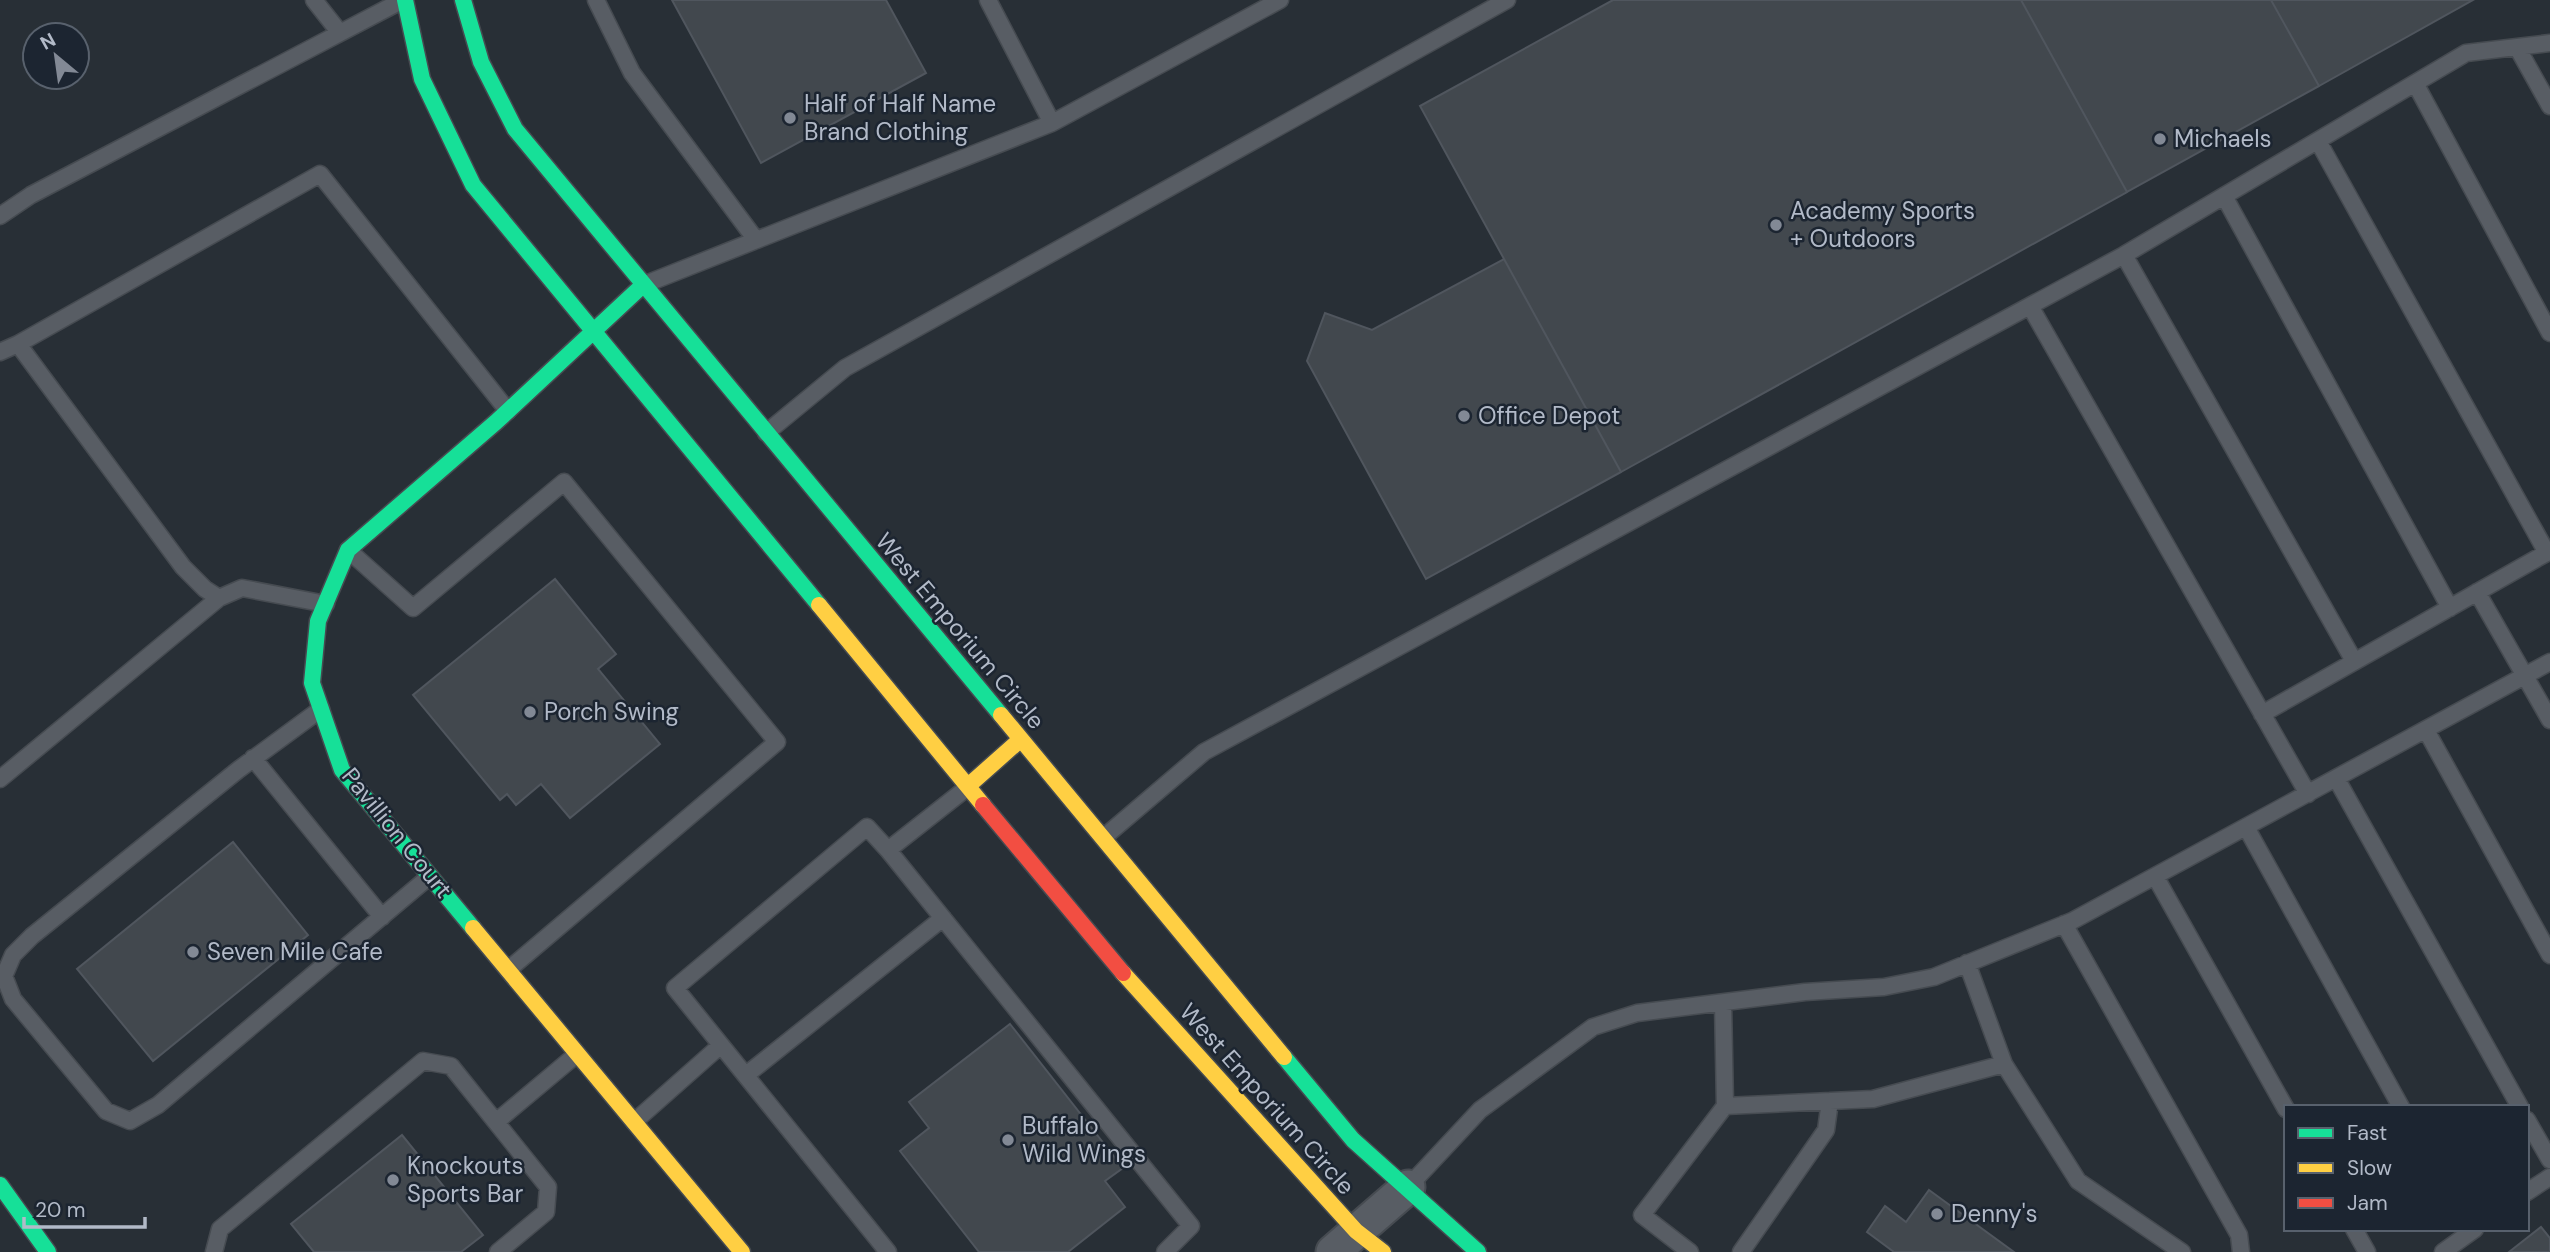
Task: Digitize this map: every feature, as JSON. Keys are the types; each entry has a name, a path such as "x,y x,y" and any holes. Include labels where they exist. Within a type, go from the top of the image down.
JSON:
{"street":[{"name":"West Emporium Circle","path":"404,0 422,79 473,185 1344,1242 1383,1252"},
{"name":"West Emporium Circle","path":"463,0 481,62 514,129 1353,1140 1478,1252"},
{"name":"Pavillion Court","path":"643,285 508,411 348,550 318,621 312,683 342,770 742,1252"},
{"path":"968,786 1021,740"},
{"path":"0,1185 48,1252"},
{"path":"1344,1242 1408,1187"}],"lane":[{"path":"314,0 340,33"},
{"path":"0,216 31,195 404,0"},
{"path":"596,0 632,73 756,240"},
{"path":"988,0 1052,123"},
{"path":"643,285 1052,123 1280,0"},
{"path":"766,433 845,368 1507,0"},
{"path":"1102,838 1204,752 2124,255 2466,53 2550,43"},
{"path":"2516,47 2550,106"},
{"path":"2415,83 2550,333"},
{"path":"2262,714 2549,552 2318,141"},
{"path":"0,352 320,174 508,411"},
{"path":"2224,196 2450,608"},
{"path":"2124,255 2354,661"},
{"path":"2030,306 2308,794"},
{"path":"18,344 183,567 205,589 219,598"},
{"path":"348,550 413,608 564,482 777,742 508,970"},
{"path":"0,779 219,598 242,589 326,604"},
{"path":"2477,592 2550,720"},
{"path":"1408,1187 1480,1110 1593,1027 1637,1013 1884,987 1934,977 2064,924 2550,662"},
{"path":"321,709 253,758 13,955 4,976 13,999 106,1111 130,1121 158,1105 430,876"},
{"path":"2426,730 2550,955"},
{"path":"253,758 382,916"},
{"path":"2336,778 2519,1105"},
{"path":"888,850 968,786"},
{"path":"888,1252 676,988 867,827 1191,1226 1165,1252"},
{"path":"2246,827 2400,1105"},
{"path":"2155,876 2284,1105"},
{"path":"746,1076 943,918"},
{"path":"2064,924 2239,1235 2241,1252"},
{"path":"1967,962 2004,1064 2078,1181 2182,1252"},
{"path":"1690,1252 1642,1215 1725,1106 1723,1003"},
{"path":"634,1122 721,1045"},
{"path":"496,1122 578,1054"},
{"path":"214,1252 220,1229 423,1061 451,1066 548,1187 546,1212 498,1252"},
{"path":"1725,1106 1873,1099 2004,1064"},
{"path":"1741,1252 1826,1130 1829,1101"},
{"path":"2529,1123 2550,1160"},
{"path":"2529,1191 2550,1177"},
{"path":"2355,1231 2367,1252"},
{"path":"2443,1252 2471,1231"}],"building":[{"name":"Half of Half Name Brand Clothing","path":"672,0 886,0 926,73 761,163"},
{"name":"Academy Sports + Outdoors","path":"1613,0 2021,0 2127,192 1621,472 1420,106"},
{"name":"Michaels","path":"2021,0 2271,0 2319,86 2127,192"},
{"path":"2271,0 2473,0 2319,86"},
{"name":"Office Depot","path":"1504,259 1621,472 1426,579 1307,361 1325,313 1372,330"},
{"name":"Porch Swing","path":"555,579 616,654 598,669 660,744 570,818 541,784 516,805 507,794 500,800 413,695"},
{"name":"Seven Mile Cafe","path":"233,842 308,935 153,1061 77,969"},
{"name":"Buffalo Wild Wings","path":"1010,1024 1123,1168 1105,1181 1125,1207 1068,1252 979,1252 900,1151 929,1128 909,1102"},
{"name":"Knockouts Sports Bar","path":"402,1135 483,1235 461,1252 314,1252 291,1224"},
{"name":"Denny's","path":"1929,1190 2014,1252 1894,1252 1867,1232 1885,1206 1906,1222"},
{"path":"2541,1227 2550,1238 2550,1252 2509,1252"}],"traffic: fast":[{"path":"405,0 422,79 473,185 819,605"},
{"path":"463,0 481,62 515,129 1001,715"},
{"path":"473,928 342,770 312,683 318,621 348,550 496,422 643,285"},
{"path":"1284,1057 1353,1140 1478,1252"},
{"path":"0,1185 48,1252"}],"traffic: slow":[{"path":"819,605 983,805"},
{"path":"1001,715 1284,1057"},
{"path":"968,786 1021,739"},
{"path":"473,928 742,1252"},
{"path":"1123,973 1356,1231 1383,1252"}],"traffic: jam":[{"path":"983,805 1123,973"}],"place":[{"name":"Half of Half Name Brand Clothing","path":"790,118"},
{"name":"Michaels","path":"2160,139"},
{"name":"Academy Sports + Outdoors","path":"1776,225"},
{"name":"Office Depot","path":"1464,416"},
{"name":"Porch Swing","path":"530,712"},
{"name":"Seven Mile Cafe","path":"193,952"},
{"name":"Buffalo Wild Wings","path":"1008,1140"},
{"name":"Knockouts Sports Bar","path":"393,1180"},
{"name":"Denny's","path":"1937,1214"}]}
